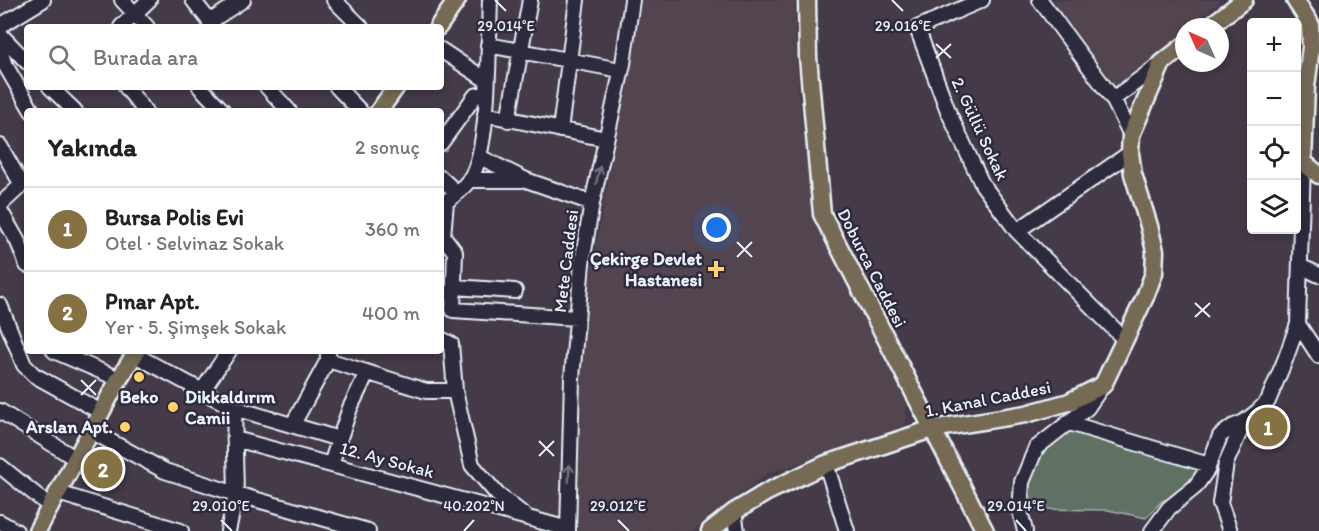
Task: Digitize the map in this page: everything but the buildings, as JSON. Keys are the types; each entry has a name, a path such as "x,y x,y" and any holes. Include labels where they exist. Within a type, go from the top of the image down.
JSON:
{"main road":[{"path":"440,24 457,0"},
{"name":"Doburca Caddesi","path":"807,0 808,57 822,214 985,531"},
{"path":"1221,18 1244,0"},
{"path":"1295,0 1314,33 1306,87 1303,162 1319,175"},
{"path":"1103,384 1145,297 1154,273 1155,251 1130,153 1131,135 1162,63 1175,53"},
{"path":"381,108 394,90"},
{"path":"37,531 119,379 135,354"},
{"name":"1. Kanal Caddesi","path":"710,531 734,512 767,492 826,464 932,429 1026,414 1069,402 1103,384"}],"street":[{"path":"0,26 43,0"},
{"path":"122,0 144,24"},
{"path":"125,24 149,0"},
{"path":"193,0 211,24 243,0"},
{"path":"334,0 358,24"},
{"path":"444,218 446,202 470,180 480,157 485,114 490,0"},
{"path":"508,120 530,0"},
{"path":"560,130 577,0"},
{"name":"Mete Caddesi","path":"568,530 572,378 582,263 592,203 623,64 632,0"},
{"name":"2. Güllü Sokak","path":"982,0 917,28 948,111 982,184 1017,231 1125,340"},
{"path":"1040,0 1113,99 1131,135"},
{"path":"0,34 24,59"},
{"path":"488,45 615,69"},
{"path":"0,48 4,63 31,108"},
{"path":"444,53 486,87"},
{"path":"1113,99 1162,63"},
{"path":"444,139 476,96 486,87"},
{"path":"57,90 72,108"},
{"path":"128,90 143,108"},
{"path":"204,90 220,108"},
{"path":"270,90 287,108"},
{"path":"340,90 357,108"},
{"path":"485,114 606,139"},
{"path":"0,146 24,182 0,205"},
{"path":"1017,231 1130,153"},
{"path":"480,157 526,180 592,203"},
{"path":"1152,531 1169,508 1196,487 1209,465 1220,436 1244,422 1268,400 1298,324 1303,162"},
{"path":"470,180 526,180"},
{"path":"444,181 456,192"},
{"path":"0,210 22,237"},
{"path":"444,238 455,252 450,287 453,310 577,318"},
{"path":"1300,267 1319,274"},
{"path":"450,287 515,291"},
{"path":"0,305 24,365 34,375 101,412"},
{"path":"1298,324 1319,356"},
{"path":"446,341 472,465 497,494 528,518"},
{"path":"60,354 119,379"},
{"path":"138,354 234,408 339,439"},
{"path":"202,391 227,354"},
{"path":"293,424 328,356 367,373 426,391 455,391"},
{"path":"331,464 350,408 367,373"},
{"path":"1025,531 1020,511 1022,482 1036,448 1087,408 1103,384"},
{"path":"228,531 236,494 234,408"},
{"path":"0,411 76,459"},
{"path":"1230,531 1220,503 1226,463 1244,422"},
{"path":"1069,423 1209,465"},
{"path":"91,431 165,471 236,494 368,531"},
{"name":"12. Ay Sokak","path":"235,439 568,530"},
{"path":"826,464 847,531"},
{"path":"0,466 54,500 181,531"},
{"path":"734,512 737,531"},
{"path":"0,522 15,531"}],"shaded area":[{"name":"Çekirge Devlet Hastanesi","path":"642,0 794,0 798,87 813,213 906,396 906,425 880,438 768,473 692,531 578,531 574,459 581,325"},
{"path":"1050,0 1220,0 1202,18 1175,18 1175,44 1114,91"}],"green space":[{"path":"1066,428 1202,467 1192,482 1178,495 1162,501 1146,518 1108,510 1035,509 1031,497 1032,474 1042,455"}],"place":[{"name":"Çekirge Devlet Hastanesi","path":"716,269"},
{"name":"Beko","path":"139,377"},
{"name":"Dikkaldırım Camii","path":"173,407"},
{"name":"Arslan Apt.","path":"125,427"},
{"name":"Bursa Polis Evi","path":"1268,427"},
{"name":"Pınar Apt.","path":"103,469"}]}
